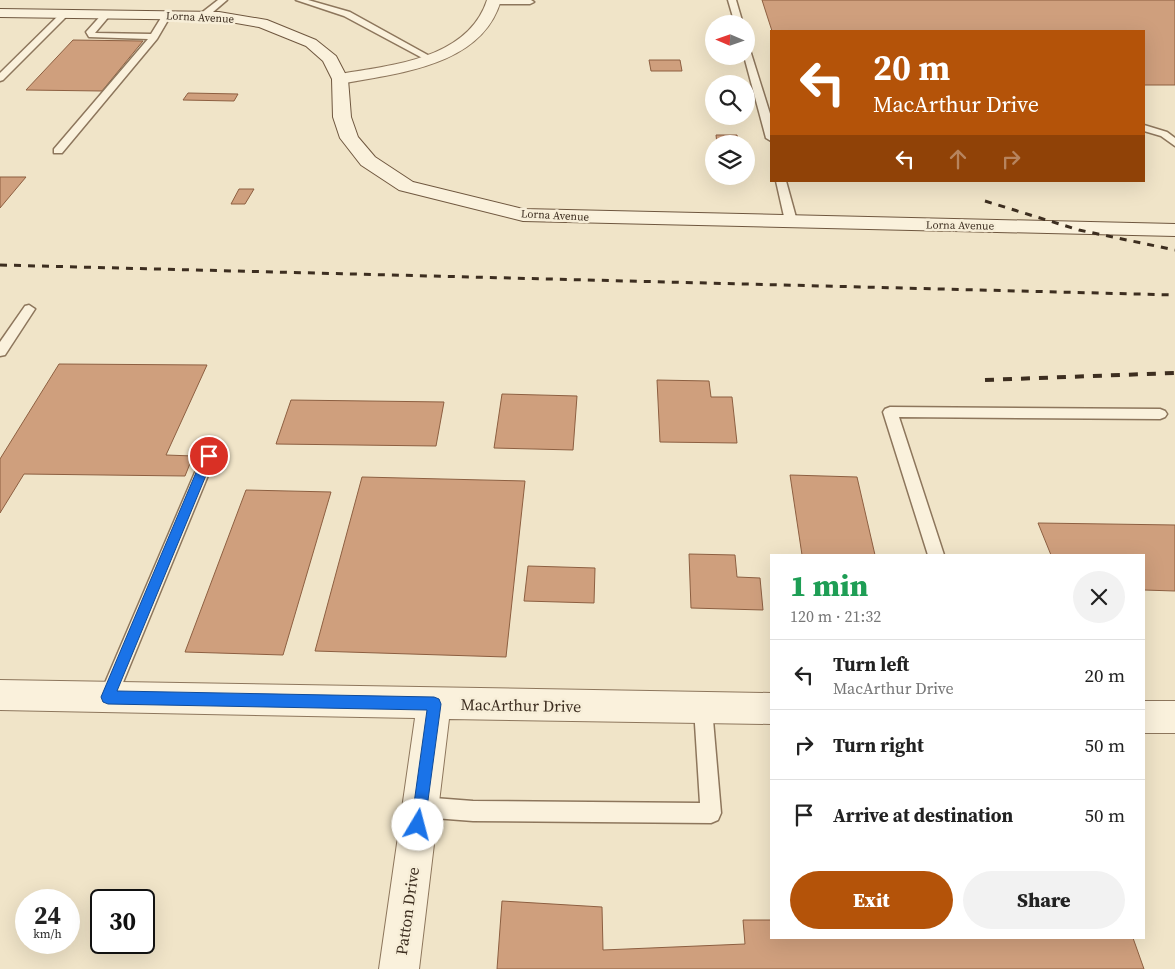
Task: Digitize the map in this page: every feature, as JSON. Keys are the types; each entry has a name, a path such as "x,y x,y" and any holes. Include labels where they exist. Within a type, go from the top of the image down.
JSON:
{"street":[{"path":"340,79 396,68 431,58 465,42 486,21 494,1"},
{"name":"Lorna Avenue","path":"0,13 219,16 262,23 311,43 330,59 340,79 342,117 349,138 368,161 406,186 523,215 1175,230"},
{"name":"MacArthur Drive","path":"0,695 770,710"},
{"name":"Patton Drive","path":"399,969 434,704"},
{"path":"1145,717 1175,717"}],"lane":[{"path":"203,16 222,0"},
{"path":"300,0 347,14 431,58"},
{"path":"732,0 736,15"},
{"path":"494,1 530,2"},
{"path":"0,78 65,14"},
{"path":"107,14 93,26 90,32 92,35 154,37"},
{"path":"58,151 154,37 167,15"},
{"path":"751,65 769,122"},
{"path":"1145,128 1164,134 1175,143"},
{"path":"781,182 791,221"},
{"path":"0,352 29,309"},
{"path":"936,554 890,412 1160,414"},
{"path":"108,697 209,456"},
{"path":"421,807 473,811 711,813 703,708"}],"building":[{"path":"762,0 1175,0 1175,85 1145,85 1145,30 772,30"},
{"path":"73,40 143,41 102,91 26,90"},
{"path":"649,60 680,60 682,71 651,71"},
{"path":"188,93 238,94 234,101 183,100"},
{"path":"0,177 26,177 0,208"},
{"path":"239,189 254,189 245,204 231,204"},
{"path":"59,364 207,365 166,455 193,456 185,476 24,474 0,513 0,459"},
{"path":"657,380 709,381 711,397 732,397 737,443 660,442"},
{"path":"502,394 577,396 573,450 494,448"},
{"path":"291,400 444,402 436,446 276,444"},
{"path":"790,475 857,477 875,554 802,554"},
{"path":"362,477 525,481 506,657 315,651"},
{"path":"246,490 331,492 283,655 185,652"},
{"path":"1038,523 1175,525 1175,591 1145,590 1145,554 1051,554"},
{"path":"689,554 735,555 737,577 760,578 763,610 691,608"},
{"path":"528,566 595,568 594,603 524,601"},
{"path":"502,901 602,907 603,950 745,944 743,920 770,920 770,939 1133,939 1144,969 497,969"}],"railway":[{"path":"985,201 1079,230 1175,250"},
{"path":"0,265 1175,295"},
{"path":"985,380 1175,373"}],"route":[{"path":"209,456 108,697 434,704 418,825"}]}
